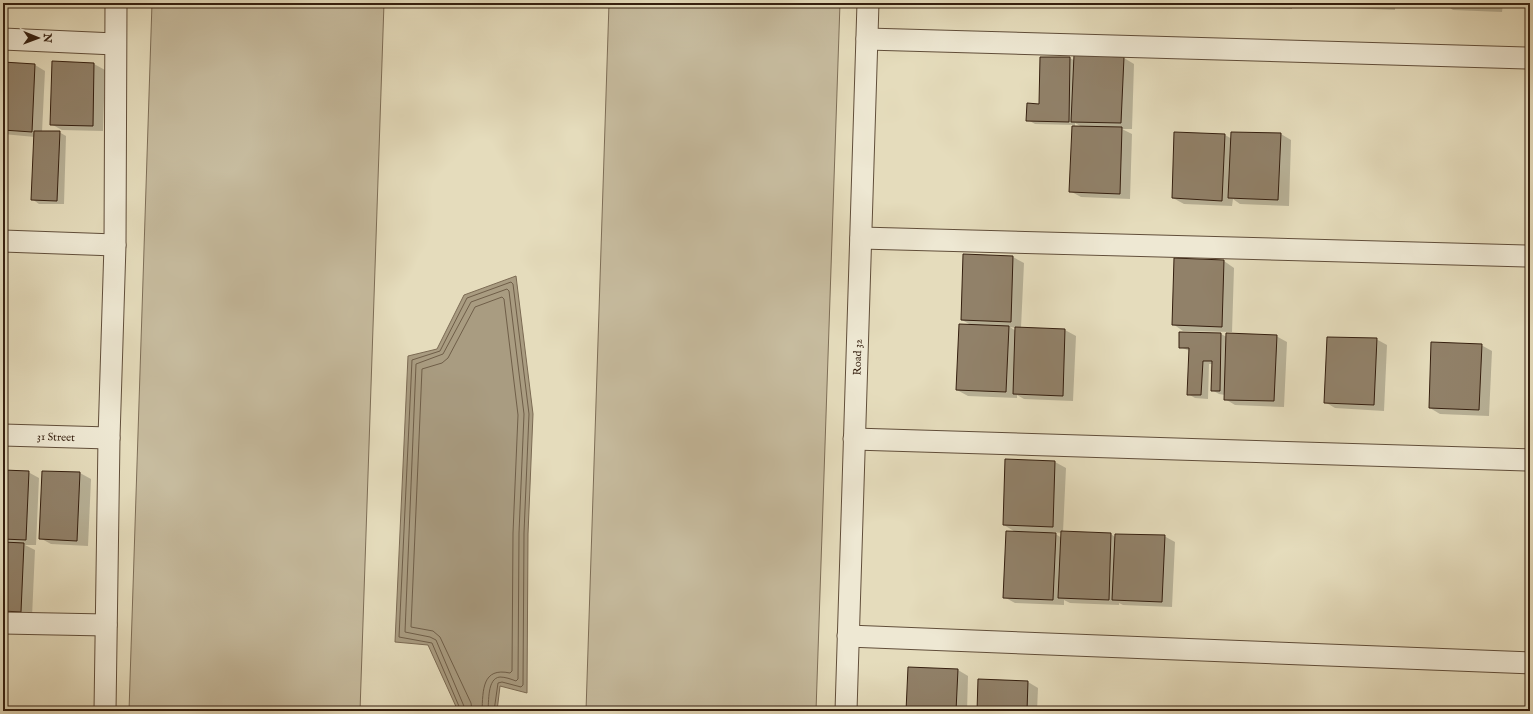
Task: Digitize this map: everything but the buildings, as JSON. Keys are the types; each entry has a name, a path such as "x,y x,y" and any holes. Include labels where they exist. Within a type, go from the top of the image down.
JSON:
{"street":[{"path":"105,711 108,438 115,245 116,3"},
{"name":"Road 32","path":"846,711 868,3"},
{"path":"3,39 115,44"},
{"path":"867,39 1530,58"},
{"path":"861,238 1530,256"},
{"path":"3,241 115,245"},
{"name":"31 Street","path":"3,435 108,438"},
{"path":"854,439 1530,460"},
{"path":"3,623 106,625"},
{"path":"848,636 1530,663"}],"shaded area":[{"path":"152,3 384,3 360,711 129,711"},
{"path":"609,3 840,3 816,711 586,711"}],"water":[{"path":"516,276 533,414 528,534 527,693 500,686 497,711 458,711 428,645 395,642 408,356 437,349 464,295"}]}
